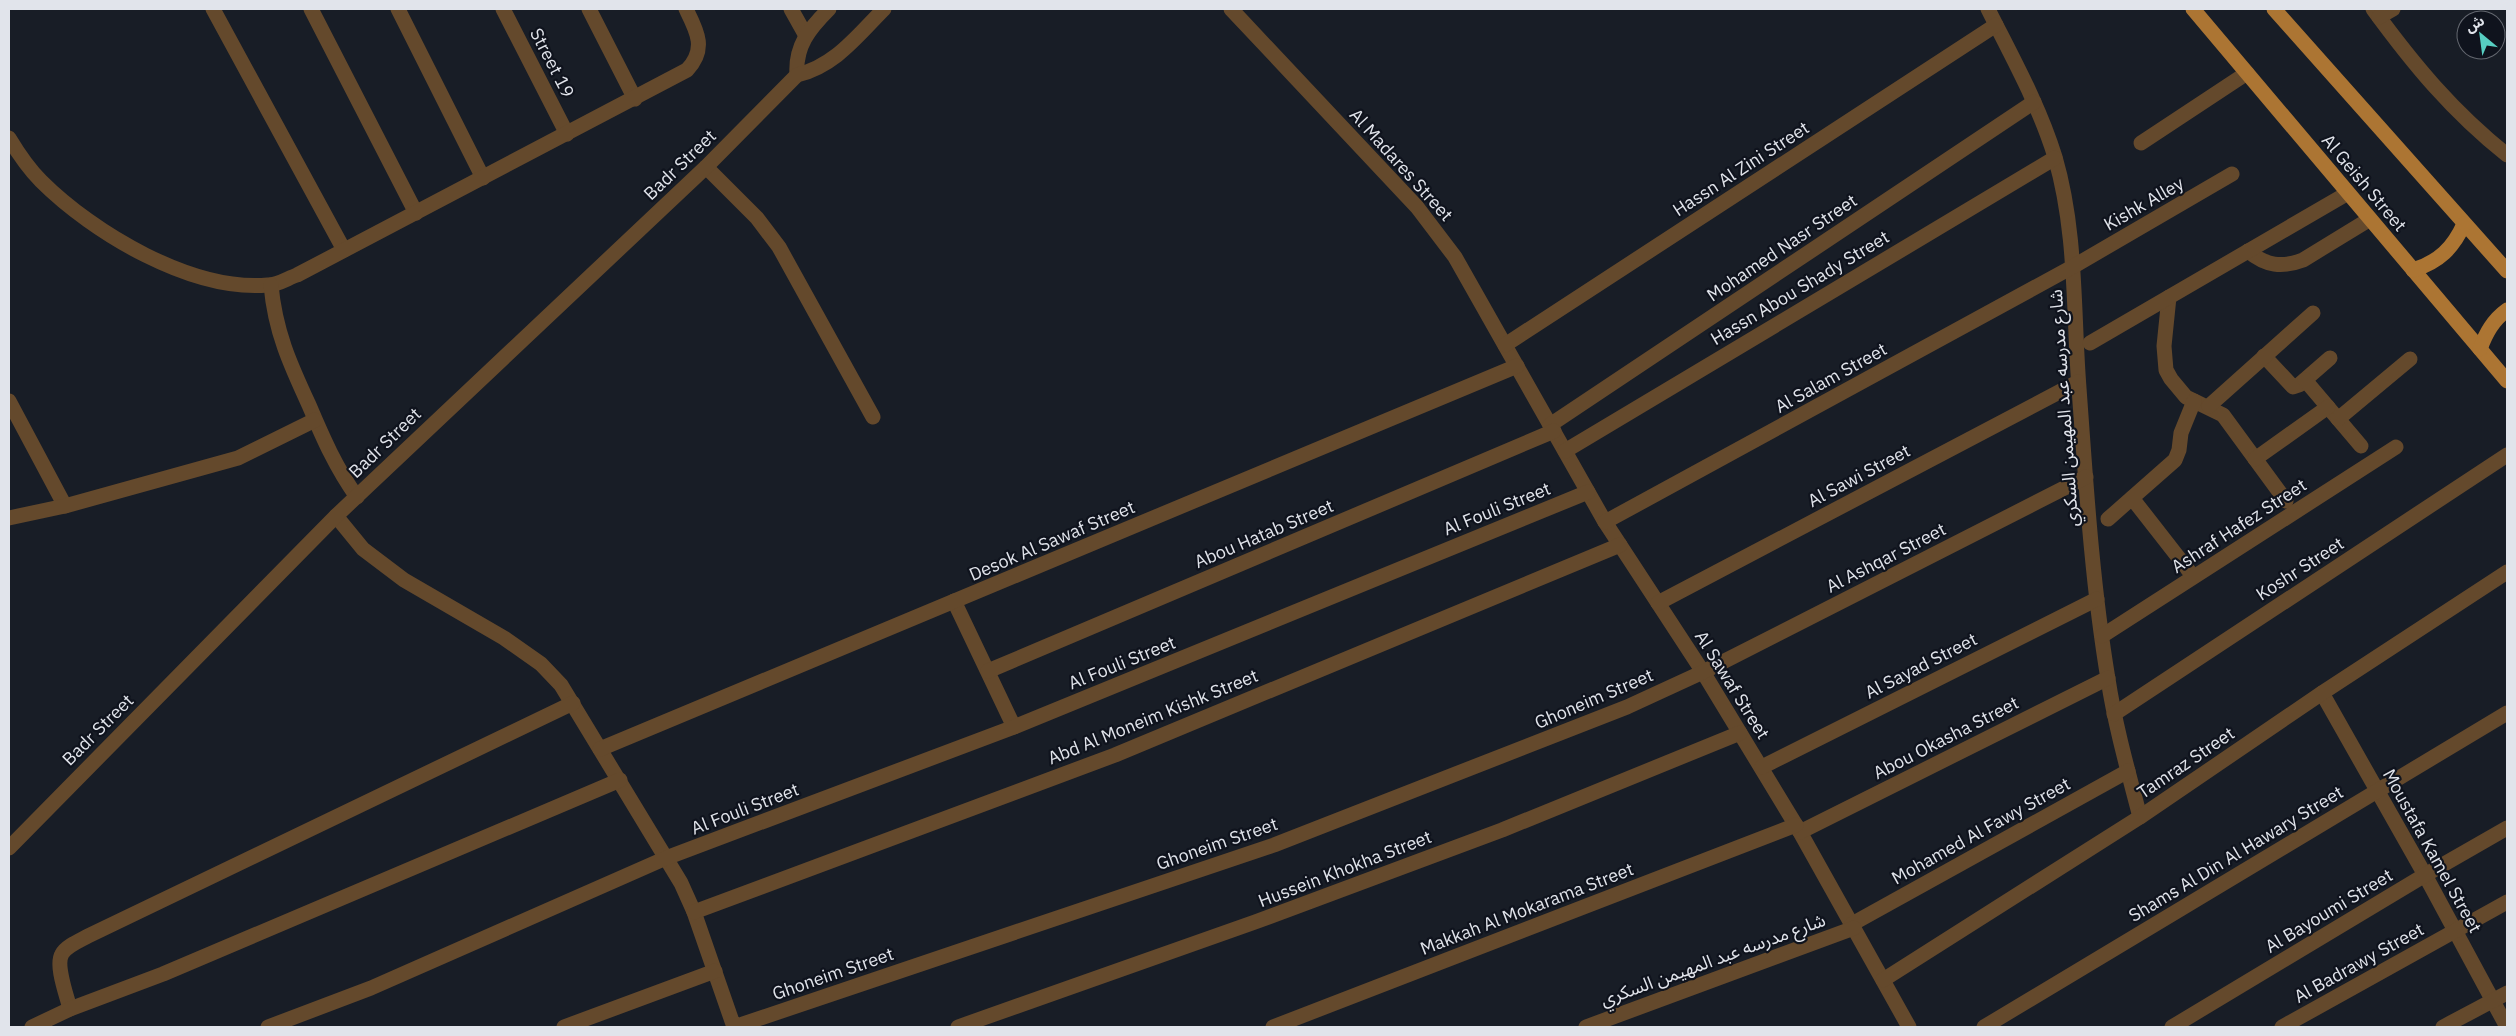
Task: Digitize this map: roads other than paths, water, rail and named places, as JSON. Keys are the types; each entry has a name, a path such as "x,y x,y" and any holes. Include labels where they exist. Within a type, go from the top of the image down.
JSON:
{"main road":[{"name":"Al Geish Street","path":"2194,9 2507,381"},
{"path":"2274,9 2507,271"},
{"path":"2413,270 2427,266 2450,249 2464,224"},
{"path":"2480,349 2485,335 2494,322 2507,310"}],"street":[{"path":"213,9 344,250"},
{"path":"311,9 416,213"},
{"path":"398,9 483,178"},
{"name":"Street 19","path":"503,9 567,134"},
{"path":"589,9 635,99"},
{"path":"9,138 23,160 51,190 114,237 164,264 194,275 226,282 270,285 297,275 687,70 695,62 699,49 697,32 686,9"},
{"path":"791,9 805,34"},
{"path":"797,75 799,49 805,34 829,9"},
{"name":"Badr Street","path":"9,848 336,516 706,167 797,75 811,72 835,58 884,9"},
{"name":"Al Madares Street","path":"1231,9 1438,231 1456,257 1517,366"},
{"name":"شارع مدرسه عبد المهيمن السكري","path":"1988,9 2034,102 2055,158 2074,266 2078,382 2097,599 2114,714 2140,817"},
{"path":"2393,9 2376,13 2414,65 2460,114 2507,155"},
{"name":"Hassn Al Zini Street","path":"1505,345 1996,25"},
{"path":"2141,143 2246,73"},
{"name":"Mohamed Nasr Street","path":"1552,428 2034,102"},
{"name":"Hassn Abou Shady Street","path":"1565,451 2055,158"},
{"path":"706,167 757,218 779,247 872,416"},
{"name":"Kishk Alley","path":"2074,266 2232,174"},
{"path":"2090,343 2348,193"},
{"path":"2248,251 2268,264 2292,264 2310,256 2370,219"},
{"name":"Al Salam Street","path":"1605,522 2074,266"},
{"path":"270,285 273,315 282,344 336,465 357,497"},
{"path":"2169,298 2164,346 2166,370 2180,392 2194,402 2209,406 2223,415 2286,501"},
{"path":"2209,406 2313,312"},
{"path":"2264,356 2290,386 2296,386 2305,380 2330,358"},
{"path":"2255,459 2333,413 2410,359"},
{"name":"Al Sawaf Street","path":"1517,366 1605,522 1703,672 1798,829 1883,980 1905,1026"},
{"name":"Desok Al Sawaf Street","path":"600,749 1517,366"},
{"path":"2305,380 2361,446"},
{"name":"Al Sawi Street","path":"1658,603 2078,382"},
{"path":"9,401 65,506"},
{"path":"2108,519 2175,460 2180,450 2181,433 2194,402"},
{"path":"9,518 65,506 238,458 315,420"},
{"name":"Abou Hatab Street","path":"988,671 1552,428"},
{"name":"Ashraf Hafez Street","path":"2102,636 2396,447"},
{"name":"Koshr Street","path":"2114,714 2507,455"},
{"name":"Al Ashqar Street","path":"1703,672 2086,478"},
{"name":"Al Fouli Street","path":"268,1027 371,988 666,858 1014,727 1588,492"},
{"path":"2132,498 2189,571"},
{"path":"336,516 363,549 404,580 504,638 541,664 561,685 666,858 694,912 734,1027"},
{"name":"Abd Al Moneim Kishk Street","path":"694,912 1114,755 1620,545"},
{"name":"Tamraz Street","path":"1883,980 2140,817 2322,693 2507,572"},
{"name":"Al Sayad Street","path":"1762,768 2097,599"},
{"path":"954,602 1014,727"},
{"name":"Ghoneim Street","path":"734,1027 1274,845 1627,707 1703,672"},
{"name":"Abou Okasha Street","path":"1798,829 2108,678"},
{"name":"Moustafa Kamel Street","path":"2322,693 2425,875 2507,1027"},
{"path":"70,1009 60,970 60,959 64,951 88,936 573,703"},
{"name":"Shams Al Din Al Hawary Street","path":"1984,1027 2507,713"},
{"name":"Hussein Khokha Street","path":"958,1027 1246,926 1502,830 1740,733"},
{"name":"Mohamed Al Fawy Street","path":"1853,926 2128,771"},
{"path":"32,1027 70,1009 163,974 620,780"},
{"name":"Al Bayoumi Street","path":"2172,1027 2507,828"},
{"name":"Makkah Al Mokarama Street","path":"1273,1027 1798,829"},
{"name":"Al Badrawy Street","path":"2282,1027 2507,902"},
{"name":"شارع مدرسه عبد المهيمن السكري","path":"1586,1027 1853,926"},
{"path":"564,1027 715,971"},
{"path":"2443,1027 2507,993"}]}
